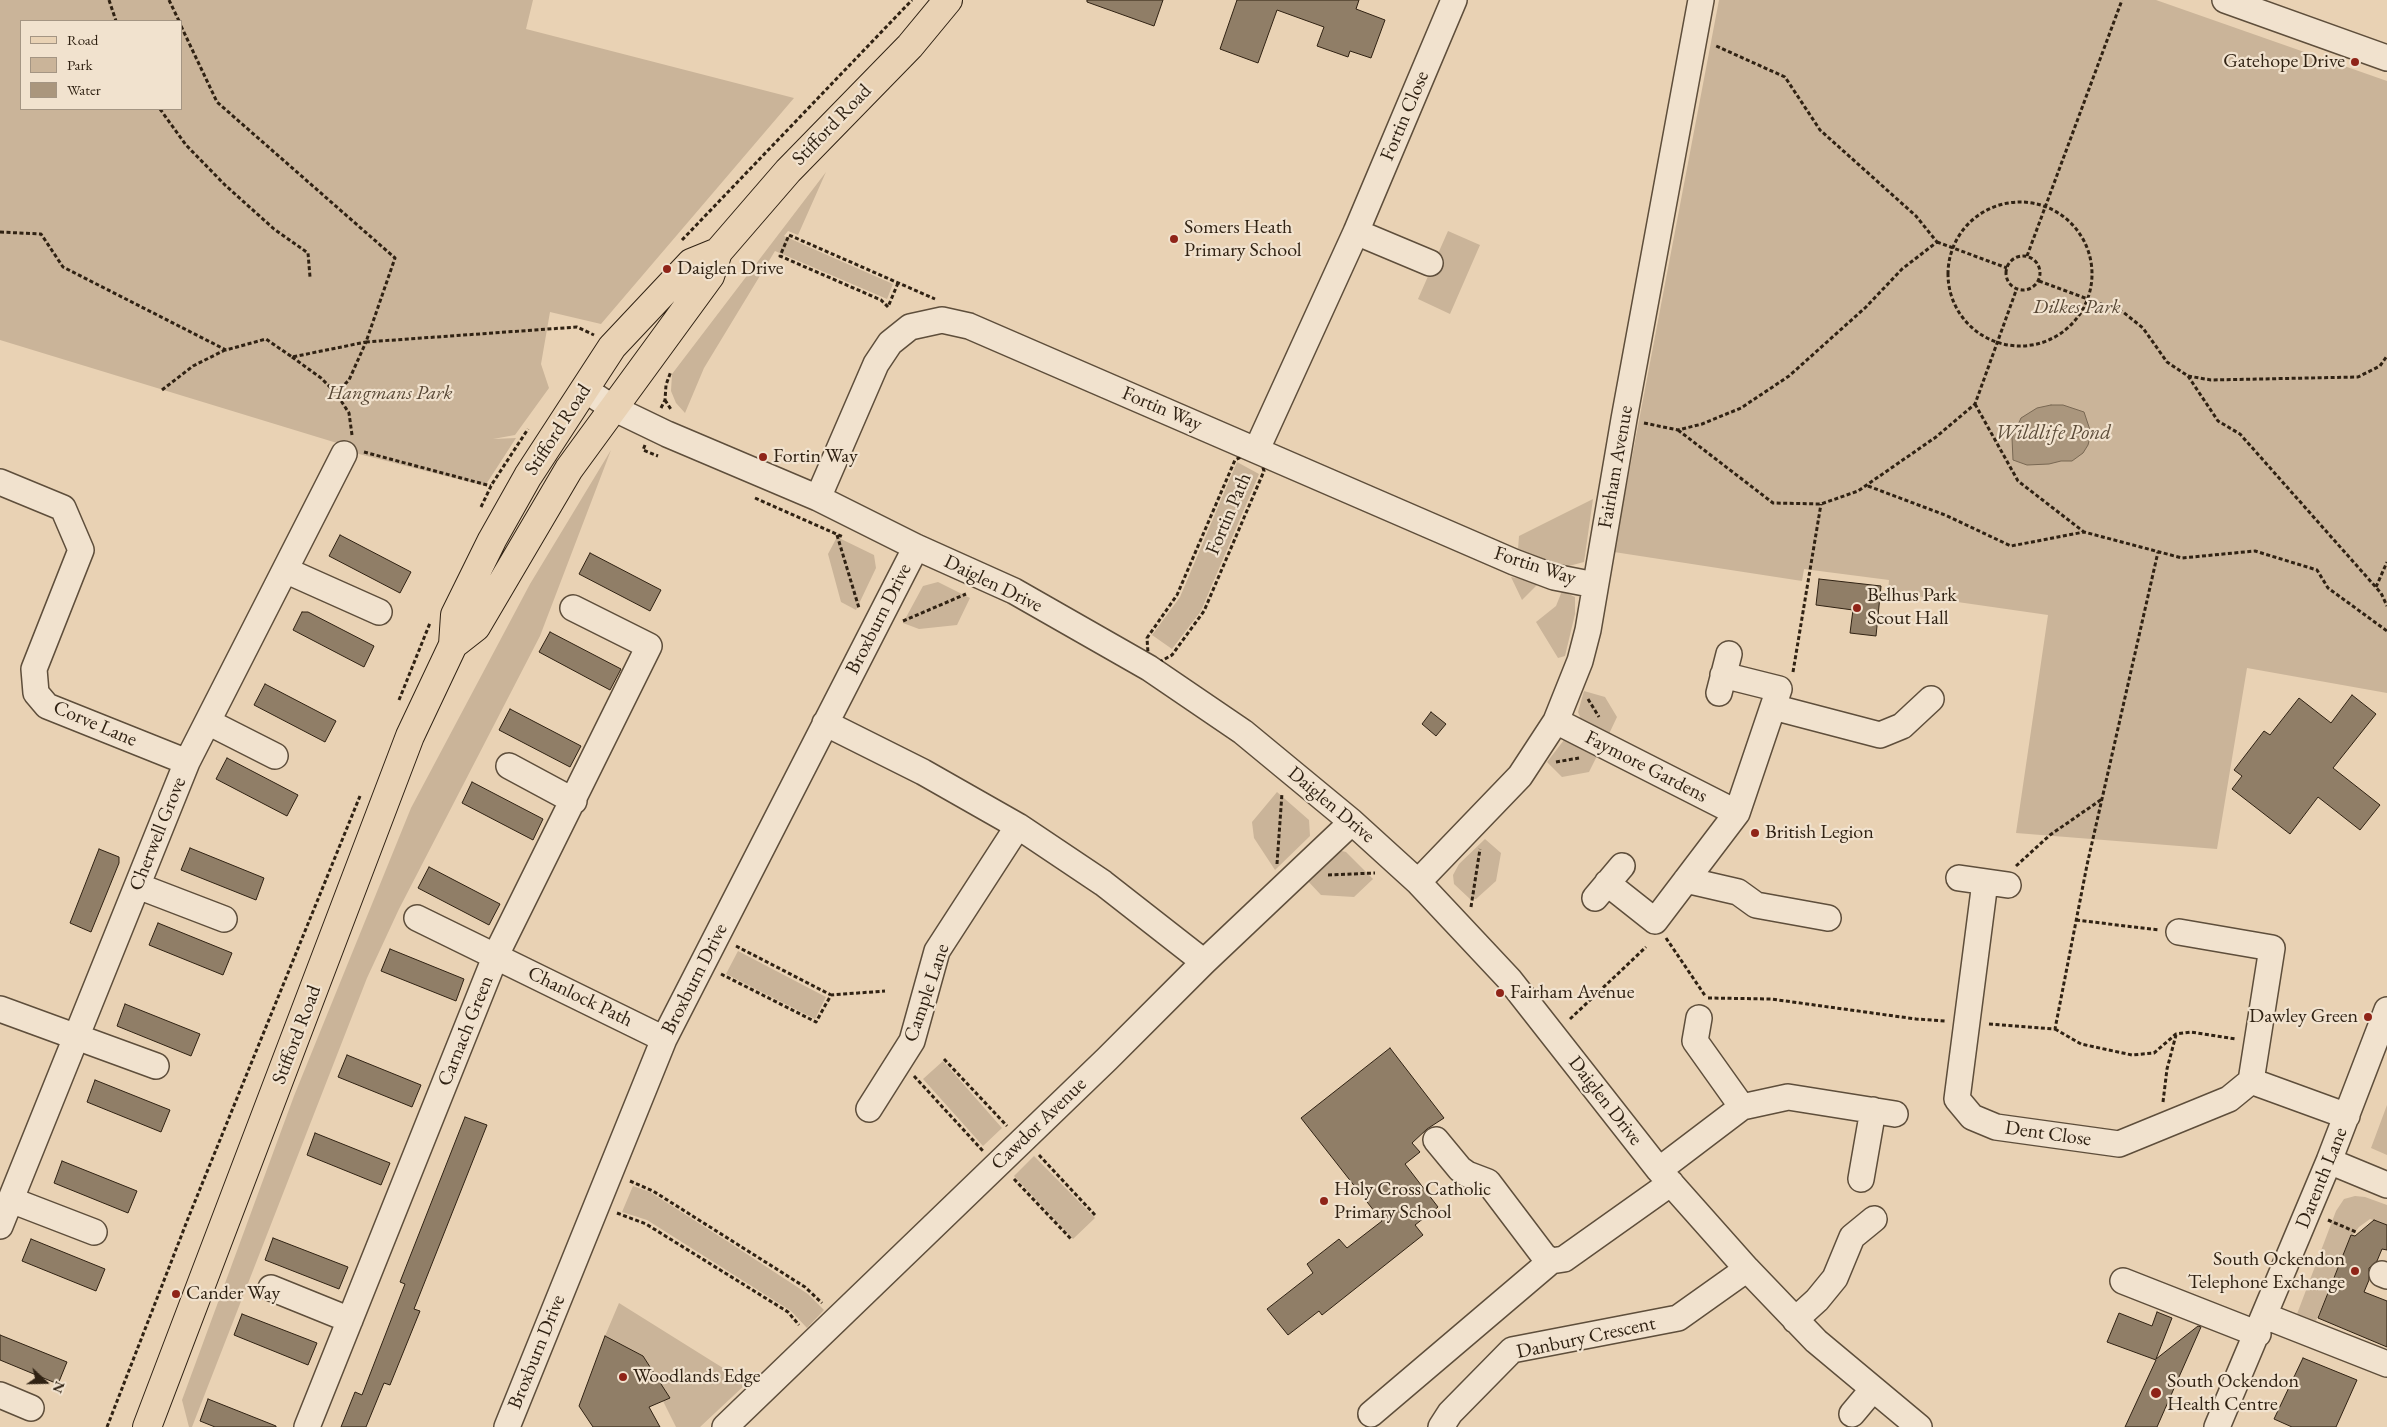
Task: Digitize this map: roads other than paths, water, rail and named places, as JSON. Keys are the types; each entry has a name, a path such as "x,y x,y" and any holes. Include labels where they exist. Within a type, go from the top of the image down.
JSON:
{"main road":[{"name":"Stifford Road","path":"453,645 476,627 569,469 710,276 718,252 788,171 910,46 948,0"},
{"name":"Stifford Road","path":"147,1427 410,736 453,645 455,615 492,540 528,476 612,347 691,264 718,252"}],"street":[{"name":"Fortin Close","path":"1257,449 1356,232 1454,0"},
{"name":"Fairham Avenue","path":"1418,882 1520,776 1556,721 1580,661 1588,630 1624,419 1701,0"},
{"path":"2225,0 2387,58"},
{"path":"1356,232 1430,263"},
{"name":"Fortin Way","path":"818,498 876,364 890,343 910,327 942,320 970,326 1514,562 1554,577 1595,585"},
{"name":"Daiglen Drive","path":"584,389 612,408 667,434 818,498 916,547 1014,591 1149,668 1243,732 1352,822 1418,882 1509,979 1665,1177 1747,1269 1816,1341 1919,1427"},
{"name":"Cherwell Grove","path":"0,1226 187,762 285,570 348,452"},
{"name":"Corve Lane","path":"0,482 63,508 81,550 34,669 36,693 47,706 187,762"},
{"name":"Broxburn Drive","path":"507,1427 664,1039 916,547"},
{"path":"285,570 379,612"},
{"name":"Carnach Green","path":"307,1427 496,956 649,646 573,608"},
{"path":"1608,882 1655,922 1737,813 1779,689 1724,674"},
{"path":"1773,707 1880,735 1902,726 1931,699"},
{"name":"Faymore Gardens","path":"1556,721 1737,813"},
{"path":"208,722 275,756"},
{"path":"825,723 923,772 1018,826 1102,883 1204,962"},
{"path":"509,766 574,801"},
{"name":"Cawdor Avenue","path":"725,1427 1100,1066 1204,962 1285,874 1352,822"},
{"name":"Cample Lane","path":"869,1109 912,1041 937,951 1018,826"},
{"name":"Dent Close","path":"1959,878 1997,883 1967,1022 1957,1099 1972,1117 1996,1127 2119,1144 2229,1099 2251,1081"},
{"path":"1686,880 1738,892 1756,904 1828,918"},
{"path":"138,886 224,919"},
{"name":"Chanlock Path","path":"417,918 664,1039"},
{"path":"2179,932 2272,948 2251,1081 2347,1116"},
{"path":"1703,1008 1694,1040 1742,1107"},
{"path":"0,1009 156,1066"},
{"name":"Darenth Lane","path":"2217,1427 2329,1161 2387,1010"},
{"path":"1371,1414 1551,1261 1564,1258 1665,1177 1742,1107 1788,1097 1884,1112 1862,1179"},
{"path":"1436,1140 1460,1169 1488,1182 1544,1256 1551,1261"},
{"path":"2329,1161 2387,1185"},
{"path":"11,1200 94,1232"},
{"path":"1795,1320 1817,1300 1835,1278 1852,1237 1874,1219"},
{"name":"Danbury Crescent","path":"1441,1427 1450,1412 1512,1350 1678,1318 1747,1269"},
{"path":"2123,1281 2387,1364"},
{"path":"271,1288 350,1320"},
{"path":"1852,1414 1873,1389"},
{"path":"0,1395 31,1408"}],"water":[{"name":"Wildlife Pond","path":"2063,405 2084,412 2091,433 2088,445 2083,453 2072,461 2049,464 2027,465 2013,460 2012,438 2021,418 2037,408"}],"place":[{"name":"Gatehope Drive","path":"2355,62"},
{"name":"Somers Heath Primary School","path":"1174,239"},
{"name":"Daiglen Drive","path":"667,269"},
{"name":"Fortin Way","path":"763,457"},
{"name":"Belhus Park Scout Hall","path":"1857,608"},
{"name":"British Legion","path":"1755,833"},
{"name":"Fairham Avenue","path":"1500,993"},
{"name":"Dawley Green","path":"2368,1017"},
{"name":"Holy Cross Catholic Primary School","path":"1324,1201"},
{"name":"South Ockendon Telephone Exchange","path":"2355,1271"},
{"name":"Cander Way","path":"176,1294"},
{"name":"Woodlands Edge","path":"623,1377"},
{"name":"South Ockendon Health Centre","path":"2156,1393"}],"park label":[{"name":"Dilkes Park","path":"2077,308"},
{"name":"Hangmans Park","path":"390,394"}]}
